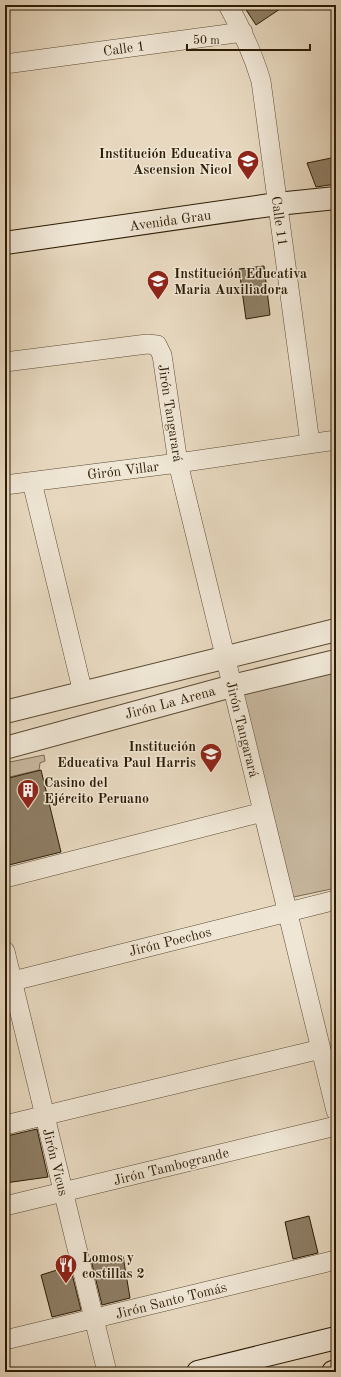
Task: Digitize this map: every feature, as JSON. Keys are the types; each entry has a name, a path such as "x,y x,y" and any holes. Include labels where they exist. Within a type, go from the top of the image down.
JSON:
{"street":[{"name":"Calle 11","path":"228,5 243,32 254,58 261,81 310,443"},
{"name":"Calle 1","path":"5,64 243,32"},
{"name":"Avenida Grau","path":"5,243 278,204 336,198"},
{"name":"Jirón Tangarará","path":"5,362 147,344 157,345 162,355 178,463 336,1111"},
{"name":"Girón Villar","path":"5,485 178,463 336,440"},
{"path":"32,482 83,693"},
{"path":"5,712 336,630"},
{"name":"Jirón La Arena","path":"5,748 232,686 336,661"},
{"path":"5,878 263,812"},
{"name":"Jirón Poechos","path":"8,982 287,911 336,900"},
{"name":"Jirón Vicus","path":"5,951 8,982 44,1116 107,1372"},
{"path":"5,1125 321,1049"},
{"name":"Jirón Tambogrande","path":"5,1206 336,1126"},
{"name":"Jirón Santo Tomás","path":"5,1340 336,1260"},
{"path":"198,1372 336,1338"}],"shaded area":[{"path":"336,664 336,888 289,898 240,688"},
{"path":"44,755 45,761 40,763 39,770 5,778 5,763"}],"building":[{"path":"243,5 286,5 256,25"},
{"path":"336,157 336,184 316,187 307,163"},
{"path":"264,266 270,315 246,319 239,269"},
{"name":"Casino del Ejército Peruano","path":"41,770 61,852 5,866 5,779"},
{"path":"37,1129 48,1177 5,1183 5,1149 9,1147 7,1136"},
{"path":"309,1216 318,1253 293,1259 285,1222"},
{"path":"123,1256 130,1298 102,1305 91,1260"},
{"path":"70,1266 81,1310 52,1317 41,1275"}],"place":[{"name":"Institución Educativa Ascension Nicol","path":"248,180"},
{"name":"Institución Educativa Maria Auxiliadora","path":"158,300"},
{"name":"Institución Educativa Paul Harris","path":"211,774"},
{"name":"Casino del Ejército Peruano","path":"28,810"},
{"name":"Lomos y costillas 2","path":"66,1284"}]}
